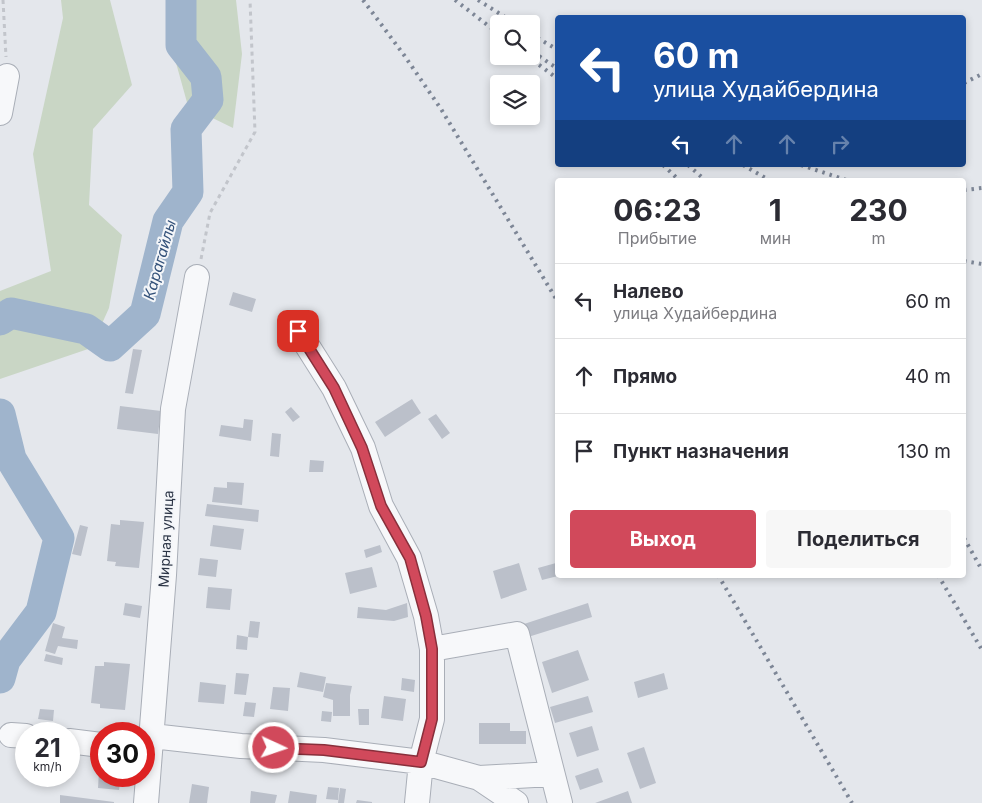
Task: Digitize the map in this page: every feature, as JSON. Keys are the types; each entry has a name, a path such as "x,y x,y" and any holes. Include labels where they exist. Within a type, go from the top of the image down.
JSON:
{"street":[{"path":"0,113 7,76"},
{"name":"Мирная улица","path":"150,722 164,575 173,409 197,277"},
{"path":"298,331 334,388 362,448 381,506 410,558 426,616 432,649 432,719 421,762 417,803"},
{"path":"432,649 517,634 560,803"},
{"path":"155,739 241,746 324,750 421,762 479,778 552,774"},
{"path":"479,778 516,803"},
{"name":"Мирная улица","path":"146,787 146,803"}],"path":[{"path":"3,0 7,76"},
{"path":"197,277 210,212 255,132 250,0"}],"green space":[{"path":"61,0 110,0 132,85 93,129 89,205 122,235 109,308 91,348 0,379 0,291 51,271 33,154 63,18"},
{"path":"174,0 236,0 242,54 233,128 188,106 173,52"}],"building":[{"path":"233,292 256,299 252,312 229,305"},
{"path":"133,349 142,350 133,394 125,393"},
{"path":"412,399 421,413 385,437 375,422"},
{"path":"120,406 161,411 158,434 117,429"},
{"path":"291,407 300,417 293,422 285,412"},
{"path":"436,414 450,433 442,439 428,419"},
{"path":"244,419 253,420 251,441 219,436 221,425 243,428"},
{"path":"272,433 281,434 279,457 270,456"},
{"path":"310,460 324,461 323,472 309,472"},
{"path":"227,482 244,483 242,505 212,502 214,487 227,488"},
{"path":"207,504 259,510 258,522 205,516"},
{"path":"120,520 144,522 139,568 115,566 116,562 107,561 111,524 120,525"},
{"path":"80,525 88,527 81,556 72,554"},
{"path":"213,525 244,529 241,550 210,546"},
{"path":"380,545 382,552 366,558 364,550"},
{"path":"200,558 218,560 216,577 198,575"},
{"path":"519,563 527,590 501,599 493,571"},
{"path":"555,563 555,577 542,580 538,568"},
{"path":"372,567 377,587 350,594 345,573"},
{"path":"208,587 232,589 230,610 206,608"},
{"path":"125,603 142,606 140,618 123,615"},
{"path":"407,603 408,617 394,621 357,618 358,607 386,610"},
{"path":"588,603 592,617 528,637 524,624"},
{"path":"250,621 260,622 258,638 248,637"},
{"path":"53,623 65,627 62,638 78,640 77,649 58,646 55,654 45,651"},
{"path":"237,635 248,637 247,650 236,649"},
{"path":"578,650 589,680 552,693 542,662"},
{"path":"46,654 63,658 62,665 44,661"},
{"path":"104,662 130,664 125,710 100,708 100,704 91,703 95,666 104,666"},
{"path":"300,672 326,677 323,692 297,687"},
{"path":"236,673 249,674 246,695 234,694"},
{"path":"664,673 668,689 638,698 634,682"},
{"path":"402,678 415,680 414,692 401,690"},
{"path":"200,682 226,685 224,704 198,702"},
{"path":"326,683 352,686 350,716 333,716 333,700 323,697"},
{"path":"273,687 290,688 288,711 270,709"},
{"path":"384,696 406,699 403,721 381,718"},
{"path":"588,696 593,712 555,723 550,707"},
{"path":"245,702 256,703 254,717 243,716"},
{"path":"40,709 54,710 53,721 38,719"},
{"path":"358,709 369,709 369,725 359,725"},
{"path":"322,711 332,712 331,722 321,721"},
{"path":"479,723 510,723 510,731 526,731 526,744 479,744"},
{"path":"592,726 599,750 577,757 569,733"},
{"path":"644,747 656,783 640,789 627,753"},
{"path":"598,768 603,782 580,790 575,776"},
{"path":"192,784 209,787 207,803 189,803"},
{"path":"98,787 119,787 119,790"},
{"path":"328,787 339,788 338,800 326,799"},
{"path":"340,788 346,789 344,803 338,803"},
{"path":"251,791 277,795 275,803 250,803"},
{"path":"290,791 317,795 316,803 288,803"},
{"path":"628,791 632,803 595,803"},
{"path":"60,795 114,802 114,803 60,803"},
{"path":"357,800 372,802 372,803 356,803"}],"waterway":[{"name":"Карагайлы","path":"0,320 11,313 86,329 110,346 145,314 168,221 188,192 186,129 208,100 206,77 181,45 181,0"},
{"name":"Карагайлы","path":"0,414 11,459 59,538 41,612 5,660 0,678"}],"railway":[{"path":"363,0 441,109 555,297"},
{"path":"455,0 490,27"},
{"path":"478,0 502,15"},
{"path":"540,39 555,48"},
{"path":"540,57 555,67"},
{"path":"539,65 555,77"},
{"path":"966,82 982,74"},
{"path":"665,167 677,178"},
{"path":"690,167 703,178"},
{"path":"746,167 766,178"},
{"path":"807,167 840,178"},
{"path":"966,190 982,188"},
{"path":"966,261 982,264"},
{"path":"966,542 982,570"},
{"path":"720,578 852,803"},
{"path":"940,578 982,650"}],"route":[{"path":"274,748 324,750 421,762 432,719 432,649 426,616 410,558 381,506 362,448 334,388 298,331"}]}
